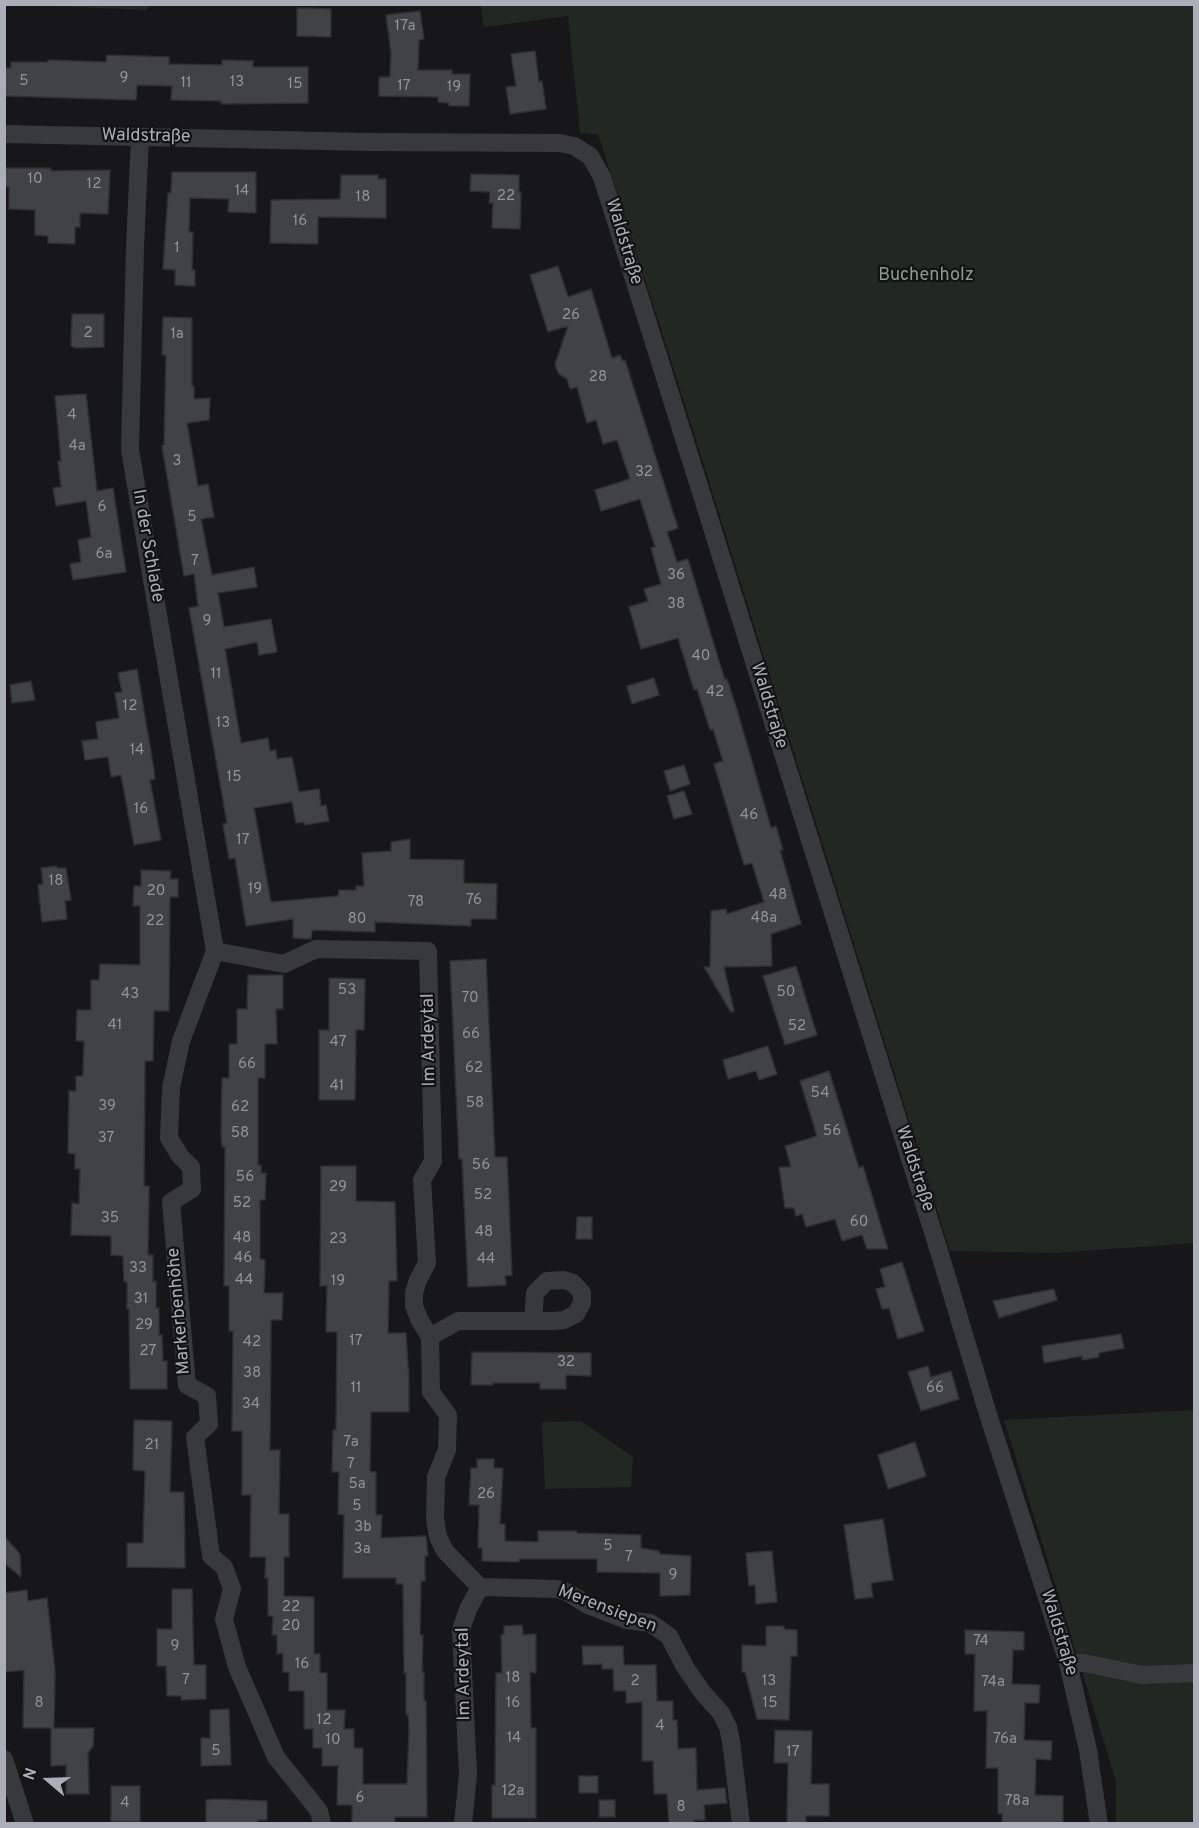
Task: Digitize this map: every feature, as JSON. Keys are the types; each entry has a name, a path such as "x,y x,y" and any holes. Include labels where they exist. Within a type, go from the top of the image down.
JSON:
{"street":[{"name":"Waldstraße","path":"4,134 368,142 560,143 574,147 590,156 602,177 939,1251 987,1411 1068,1663 1088,1750 1099,1824"},
{"name":"In der Schlade","path":"140,138 130,450 215,951"},
{"name":"Im Ardeytal","path":"215,951 284,964 316,949 428,951 433,1161 422,1180 427,1263 414,1293 414,1306 430,1337 431,1392 448,1415 447,1450 436,1477 435,1519 438,1537 445,1551 480,1587 468,1609 461,1630 468,1774 463,1824"},
{"name":"Markerbenhöhe","path":"215,951 181,1041 171,1088 169,1138 180,1156 191,1167 192,1189 171,1202 187,1386 207,1396 209,1424 195,1437 211,1556 224,1567 232,1589 224,1619 237,1667 276,1758 319,1811 322,1824"},
{"path":"430,1337 458,1321 533,1321"},
{"name":"Merensiepen","path":"480,1587 556,1588 588,1605 627,1620 650,1623 669,1636 685,1667 703,1693 721,1713 728,1727 741,1824"},
{"path":"1068,1663 1084,1663 1142,1674 1194,1673"},
{"path":"4,1759 25,1824"}],"green space":[{"path":"8,4 151,4 151,5 146,10"},
{"name":"Buchenholz","path":"481,5 1194,5 1194,1243 1055,1253 950,1251 598,134 580,133 568,16 484,27"},
{"path":"1194,1410 1194,1823 1116,1823 1116,1781 1004,1420"},
{"path":"581,1421 633,1457 631,1487 545,1489 542,1422"}],"building":[{"path":"297,8 331,9 331,37 297,36"},
{"path":"420,11 424,39 419,40 418,70 452,70 452,74 470,74 469,106 449,106 449,103 438,102 438,97 379,96 379,77 390,77 391,53 386,15"},
{"path":"535,51 539,82 542,81 546,109 510,114 506,87 516,86 511,54"},
{"path":"107,55 169,57 169,64 222,65 222,60 253,61 253,67 308,67 308,103 221,104 221,101 171,100 172,86 137,85 136,100 4,96 4,68 11,68 11,62 48,62 48,60 106,62"},
{"path":"4,168 51,168 51,171 110,170 108,214 80,213 80,227 75,227 75,244 48,243 48,236 35,235 35,210 9,209 9,187 4,186"},
{"path":"172,172 256,172 256,213 228,212 229,199 190,198 189,232 193,232 192,270 195,270 195,286 175,285 175,270 163,269 168,193 171,193"},
{"path":"471,174 519,175 520,229 492,228 493,203 489,203 490,192 470,191"},
{"path":"341,175 378,175 378,179 386,179 386,218 318,217 318,244 270,243 271,200 340,199"},
{"path":"558,266 568,297 591,289 612,358 620,355 622,361 625,360 678,528 667,532 677,562 688,559 725,680 727,679 738,713 771,828 776,826 783,850 780,850 801,924 771,934 772,966 724,967 734,1011 731,1012 704,967 710,967 711,911 726,909 727,914 764,902 752,863 744,865 714,764 723,761 697,689 694,690 678,638 641,649 629,607 648,601 644,589 661,584 651,548 655,547 640,499 601,511 595,490 630,479 617,440 603,444 596,420 587,423 577,387 570,389 567,379 559,374 556,368 555,364 568,326 548,332 530,275"},
{"path":"72,314 104,314 104,347 77,348 71,346"},
{"path":"163,317 192,318 194,399 210,398 209,420 187,423 198,486 208,484 214,517 201,519 212,575 254,567 257,587 218,593 224,627 271,619 277,652 259,655 257,642 225,649 241,743 268,738 270,751 276,750 277,759 292,757 299,792 319,789 321,806 326,805 329,821 304,825 304,822 296,823 292,802 254,808 271,902 338,896 339,890 356,890 356,886 364,886 362,853 391,851 391,842 410,839 410,859 464,860 464,883 497,884 496,919 471,919 471,926 375,922 375,932 312,930 311,939 293,938 293,919 246,926 235,858 229,859 223,824 227,823 189,608 198,606 194,574 184,576 162,446 164,445 166,355 162,355"},
{"path":"86,394 97,491 113,488 126,572 73,580 70,564 81,562 78,540 91,537 86,501 56,506 53,488 61,487 58,461 61,461 55,396"},
{"path":"137,669 154,770 155,779 150,780 161,840 134,845 121,775 111,777 108,757 85,760 82,741 98,739 96,722 119,718 115,693 122,692 118,673"},
{"path":"654,678 659,695 632,704 627,686"},
{"path":"31,681 35,700 12,703 10,685"},
{"path":"684,765 690,784 670,791 664,771"},
{"path":"684,791 692,814 674,819 667,796"},
{"path":"57,866 57,868 66,868 71,900 65,901 67,919 42,922 38,885 43,884 41,868"},
{"path":"141,870 171,871 170,879 178,879 178,897 170,897 169,1011 154,1011 153,1061 145,1061 144,1186 149,1186 148,1255 153,1255 153,1282 156,1281 156,1308 159,1308 159,1335 162,1335 163,1361 167,1361 167,1389 130,1389 127,1282 124,1282 123,1256 111,1255 111,1236 71,1235 72,1203 79,1204 80,1169 75,1169 75,1154 68,1153 69,1091 76,1091 76,1076 83,1076 84,1041 76,1041 77,1010 91,1010 91,980 99,980 100,964 140,965 140,906 133,906 134,886 141,886"},
{"path":"486,959 495,1157 507,1157 512,1275 505,1276 506,1285 468,1287 462,1159 459,1159 450,961"},
{"path":"796,966 817,1035 785,1045 763,976"},
{"path":"248,975 283,975 283,1009 276,1009 277,1044 265,1044 265,1078 258,1078 258,1165 261,1165 261,1173 266,1173 265,1200 260,1200 260,1259 265,1260 264,1293 283,1293 282,1320 271,1320 270,1450 280,1450 279,1514 289,1514 289,1557 284,1557 284,1596 314,1597 314,1654 320,1654 320,1673 327,1673 327,1710 345,1710 344,1729 354,1729 354,1748 363,1748 363,1784 407,1784 409,1729 408,1714 406,1714 406,1673 404,1673 403,1584 396,1584 396,1578 343,1578 344,1515 338,1514 339,1472 332,1472 333,1430 336,1430 337,1332 326,1332 327,1286 320,1286 321,1166 356,1166 356,1201 395,1202 397,1281 389,1281 388,1333 406,1333 409,1412 371,1412 370,1472 376,1472 376,1515 382,1515 381,1538 426,1536 428,1556 425,1556 425,1581 421,1581 420,1635 423,1635 422,1672 424,1673 424,1701 426,1701 427,1817 395,1817 395,1824 352,1824 352,1805 337,1805 338,1766 322,1766 322,1748 313,1748 313,1729 304,1729 304,1691 289,1691 289,1672 283,1672 283,1653 277,1654 277,1635 272,1635 273,1616 268,1616 266,1557 250,1557 251,1495 242,1495 242,1431 232,1431 233,1331 229,1331 229,1286 224,1286 225,1147 222,1147 221,1135 222,1078 229,1078 229,1044 237,1044 237,1009 247,1009"},
{"path":"329,978 365,979 364,1030 356,1030 355,1100 319,1100 319,1030 329,1030"},
{"path":"768,1046 777,1074 759,1080 756,1071 728,1079 723,1060"},
{"path":"829,1071 859,1168 863,1166 888,1249 867,1249 862,1235 842,1241 835,1219 806,1227 802,1214 796,1216 794,1208 785,1208 779,1167 791,1167 785,1146 817,1136 800,1081"},
{"path":"577,1217 592,1217 592,1239 576,1239"},
{"path":"902,1262 924,1331 898,1339 889,1308 882,1309 876,1289 885,1287 880,1269"},
{"path":"1054,1289 1057,1300 999,1318 993,1301"},
{"path":"1121,1334 1124,1348 1099,1353 1099,1357 1082,1360 1082,1356 1044,1363 1042,1346"},
{"path":"472,1352 591,1353 591,1376 566,1375 566,1389 540,1389 540,1383 471,1385"},
{"path":"928,1366 931,1377 951,1371 959,1399 921,1411 908,1372"},
{"path":"134,1420 172,1421 170,1492 184,1492 185,1568 127,1567 127,1543 143,1543 145,1471 133,1470"},
{"path":"915,1442 926,1476 888,1489 878,1455"},
{"path":"477,1459 494,1459 494,1468 503,1468 500,1524 505,1524 505,1541 538,1542 538,1531 641,1535 641,1548 659,1551 660,1554 691,1556 690,1595 660,1596 660,1573 597,1572 597,1559 482,1561 482,1548 478,1548 479,1505 469,1505 471,1468 477,1468"},
{"path":"883,1519 893,1580 871,1583 873,1597 855,1599 844,1525"},
{"path":"4,1536 20,1554 21,1577 4,1563"},
{"path":"772,1551 777,1602 756,1604 755,1585 749,1586 746,1553"},
{"path":"172,1589 192,1589 194,1665 206,1665 206,1699 181,1700 181,1696 167,1696 166,1666 157,1666 157,1629 172,1629"},
{"path":"27,1590 28,1601 47,1598 55,1671 54,1728 94,1728 93,1746 88,1753 89,1794 66,1794 66,1765 51,1766 51,1728 23,1728 24,1670 4,1672 4,1593"},
{"path":"522,1625 523,1635 536,1634 536,1673 530,1672 531,1728 536,1728 536,1818 492,1818 492,1785 495,1785 496,1673 502,1673 501,1635 504,1635 504,1626"},
{"path":"766,1626 784,1626 784,1629 797,1630 797,1656 791,1656 789,1720 757,1719 745,1672 742,1672 742,1645 766,1646"},
{"path":"965,1630 1024,1632 1024,1650 1013,1650 1012,1684 1040,1685 1039,1703 1025,1703 1024,1740 1052,1741 1051,1760 1036,1759 1035,1795 1063,1796 1063,1824 1002,1824 1002,1814 998,1814 998,1768 986,1768 987,1711 974,1711 975,1654 965,1654"},
{"path":"582,1646 623,1646 624,1665 656,1665 657,1701 673,1701 673,1720 677,1720 678,1749 696,1748 697,1790 725,1788 727,1803 704,1805 705,1820 694,1820 694,1824 669,1824 667,1794 654,1794 653,1761 642,1761 642,1702 626,1703 626,1691 614,1691 613,1669 602,1669 602,1664 583,1665"},
{"path":"229,1709 231,1765 201,1766 201,1738 210,1738 210,1710"},
{"path":"775,1730 812,1731 811,1784 829,1784 829,1816 806,1816 806,1824 787,1824 788,1763 774,1763"},
{"path":"579,1776 598,1776 598,1793 579,1793"},
{"path":"111,1786 140,1786 140,1822 111,1821"},
{"path":"206,1800 267,1801 267,1820 258,1820 258,1824 206,1824"},
{"path":"599,1800 615,1800 615,1817 599,1817"}]}
